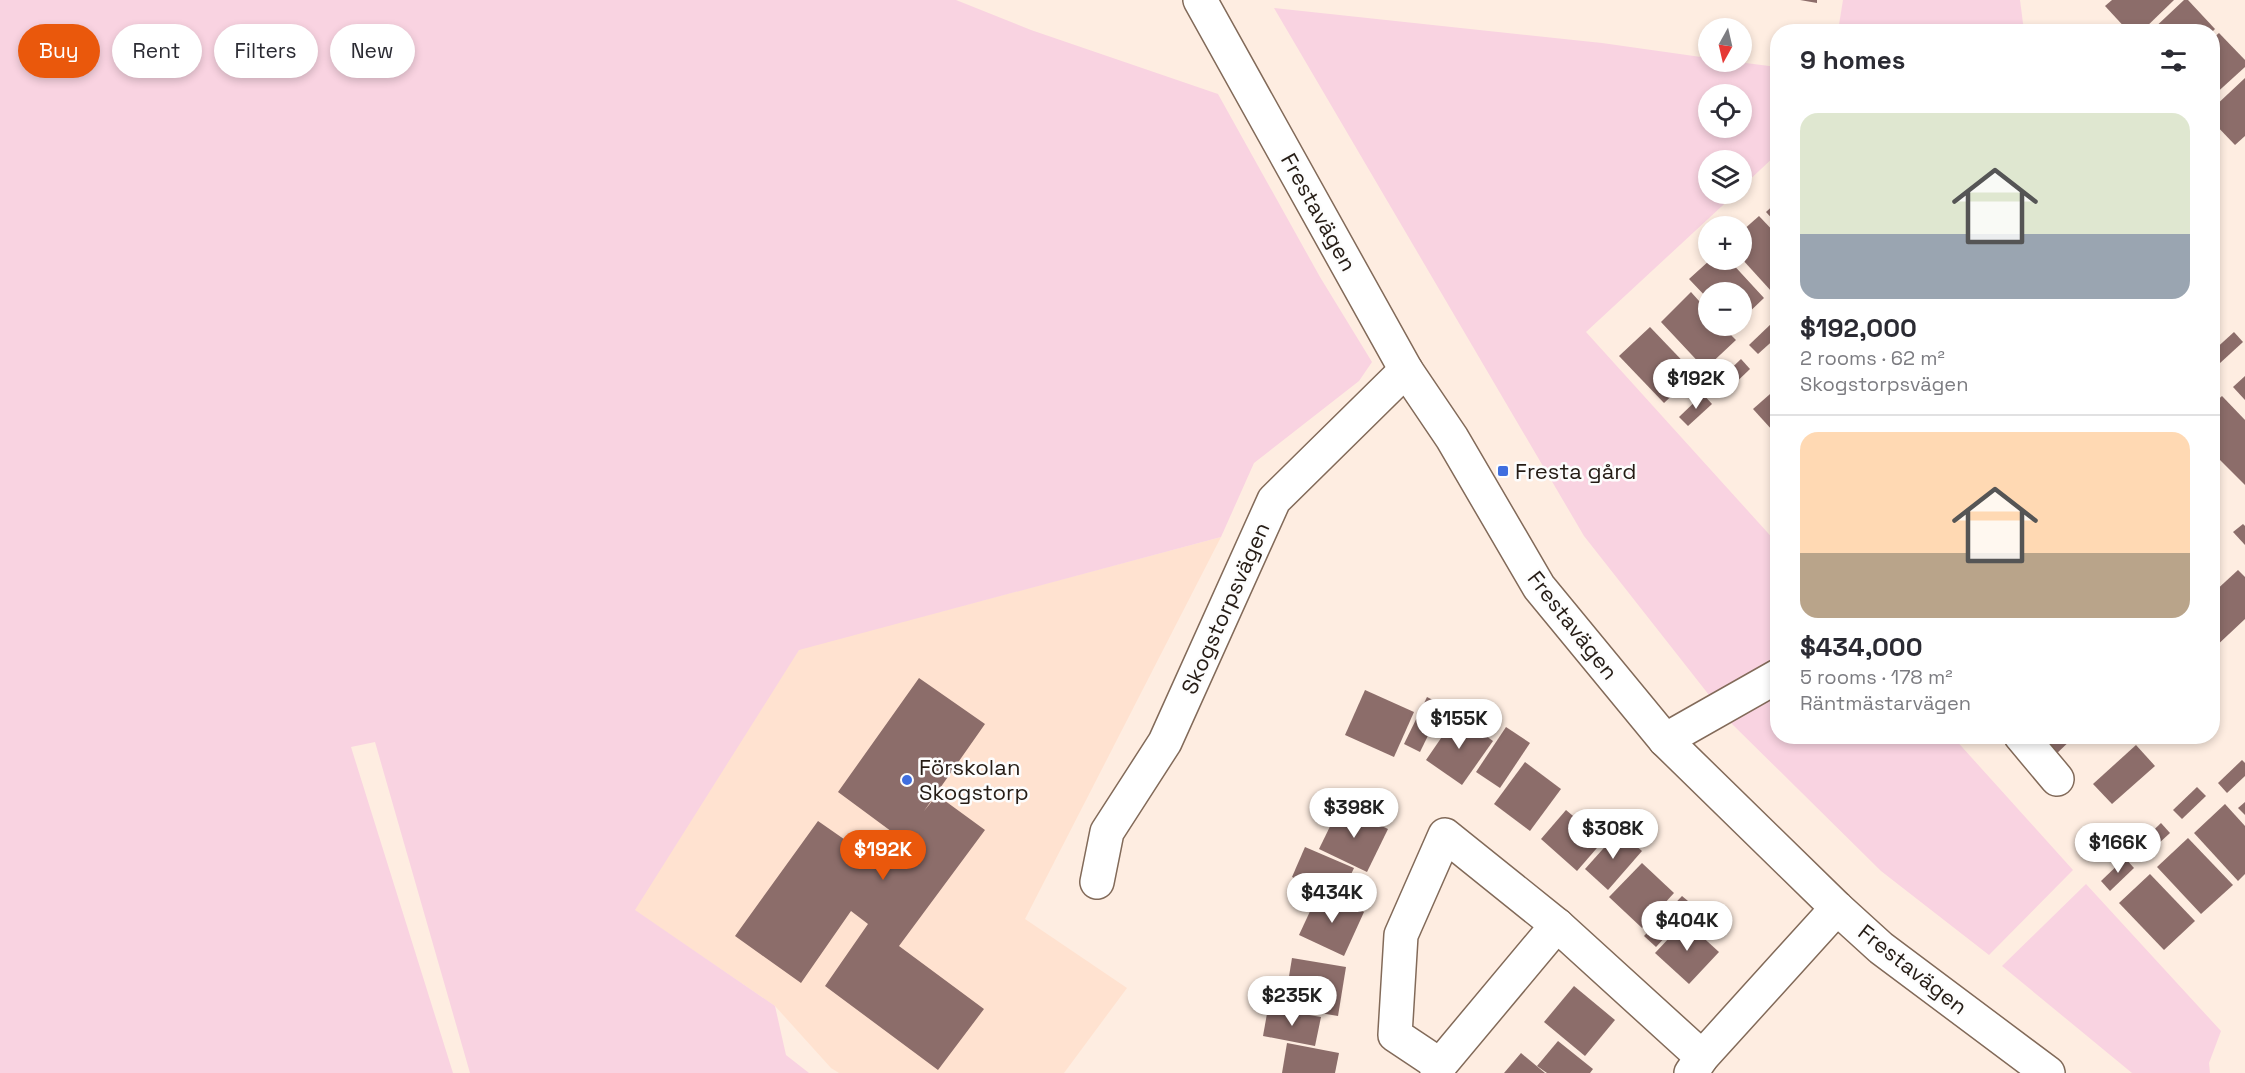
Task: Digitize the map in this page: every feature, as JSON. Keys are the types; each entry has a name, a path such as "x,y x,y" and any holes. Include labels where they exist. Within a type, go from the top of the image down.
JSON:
{"street":[{"name":"Frestavägen","path":"1200,0 1406,370 1452,438 1539,587 1665,740 1837,908 1881,948 2048,1073"},
{"name":"Skogstorpsvägen","path":"1097,882 1107,832 1165,742 1274,500 1406,370"},
{"path":"1665,740 1770,681"},
{"path":"2027,744 2057,779"},
{"path":"1557,925 1439,1069 1395,1035 1401,935 1445,835 1557,925 1697,1065 1837,908"}],"shaded area":[{"path":"0,0 956,0 1031,30 1218,94 1320,277 1372,362 1359,381 1254,463 1221,537 799,650 635,910 775,1006 786,1055 809,1073 470,1073 375,742 351,747 453,1073 0,1073"},
{"path":"1843,0 2020,0 2023,24 1839,24"},
{"path":"1274,8 1602,43 1698,57 1698,72 1752,72 1752,64 1770,66 1770,161 1752,178 1752,150 1698,150 1698,204 1724,204 1711,216 1698,216 1698,228 1586,332 1770,535 1770,744 1959,744 2073,870 1989,955 1881,871 1731,723 1584,536"},
{"name":"Förskolan Skogstorp","path":"1221,537 1025,919 1127,988 1064,1073 839,1073 831,1068 775,1006 634,910 799,649"},
{"path":"2086,884 2221,1031 2209,1063 2210,1073 2132,1073 2002,966"}],"building":[{"path":"1800,0 1817,0 1817,3"},
{"path":"2112,0 2174,0 2149,24 2122,24 2105,6"},
{"path":"2184,0 2188,0 2210,24 2158,24"},
{"path":"2220,34 2245,60 2245,67 2220,90"},
{"path":"2245,78 2245,136 2235,145 2220,129 2220,101"},
{"path":"1759,216 1770,228 1770,290 1752,270 1752,222"},
{"path":"1699,270 1738,270 1749,282 1698,282 1698,288 1689,279"},
{"path":"1752,285 1764,298 1752,309"},
{"path":"1691,292 1698,300 1698,336 1732,336 1736,340 1705,369 1661,322"},
{"path":"1770,325 1770,343 1758,354 1749,345"},
{"path":"1650,327 1695,374 1664,403 1619,356"},
{"path":"2234,332 2243,342 2220,363 2220,345"},
{"path":"1741,359 1750,369 1726,392 1717,382"},
{"path":"2245,376 2245,400 2233,387"},
{"path":"1703,394 1712,404 1688,426 1679,417"},
{"path":"1770,394 1770,428 1753,409"},
{"path":"2222,396 2245,420 2245,485 2220,460 2220,398"},
{"path":"2243,524 2245,526 2245,545 2233,532"},
{"path":"2238,570 2245,577 2245,619 2220,642 2220,587"},
{"path":"919,678 985,724 924,811 937,795 985,830 899,946 984,1009 938,1070 825,986 868,924 851,911 801,983 735,936 818,821 884,867 903,840 838,792"},
{"path":"1365,690 1414,712 1394,757 1345,735"},
{"path":"1427,697 1443,705 1420,752 1404,744"},
{"path":"1457,715 1493,741 1462,785 1426,760"},
{"path":"1506,727 1530,743 1500,788 1476,772"},
{"path":"2041,744 2067,744 2053,757"},
{"path":"2136,745 2155,766 2112,804 2093,784"},
{"path":"2242,760 2245,763 2245,776 2227,793 2218,783"},
{"path":"1525,762 1561,789 1530,831 1494,804"},
{"path":"2197,787 2206,796 2182,819 2173,810"},
{"path":"2245,802 2245,815 2238,808"},
{"path":"2225,804 2245,826 2245,874 2238,881 2194,833"},
{"path":"1340,806 1388,829 1367,872 1319,849"},
{"path":"1566,810 1603,841 1577,871 1541,839"},
{"path":"2161,823 2170,833 2146,855 2137,846"},
{"path":"1619,831 1642,851 1608,890 1585,869"},
{"path":"2188,838 2233,885 2201,914 2157,867"},
{"path":"1305,847 1354,868 1340,898 1292,877"},
{"path":"2125,858 2134,868 2110,891 2101,881"},
{"path":"1642,863 1674,893 1642,928 1609,897"},
{"path":"2150,874 2195,921 2164,950 2119,903"},
{"path":"1319,892 1364,912 1344,956 1299,935"},
{"path":"1682,896 1694,906 1656,947 1644,936"},
{"path":"1685,921 1719,952 1689,984 1655,953"},
{"path":"1292,958 1346,967 1338,1016 1284,1007"},
{"path":"1574,986 1615,1020 1585,1056 1544,1022"},
{"path":"1268,1008 1321,1017 1315,1046 1263,1036"},
{"path":"1558,1041 1593,1069 1590,1073 1547,1073 1537,1066"},
{"path":"1287,1043 1339,1053 1335,1073 1282,1073"},
{"path":"1521,1053 1545,1073 1504,1073"}],"place":[{"name":"Fresta gård","path":"1503,471"},
{"name":"Förskolan Skogstorp","path":"907,780"}]}
